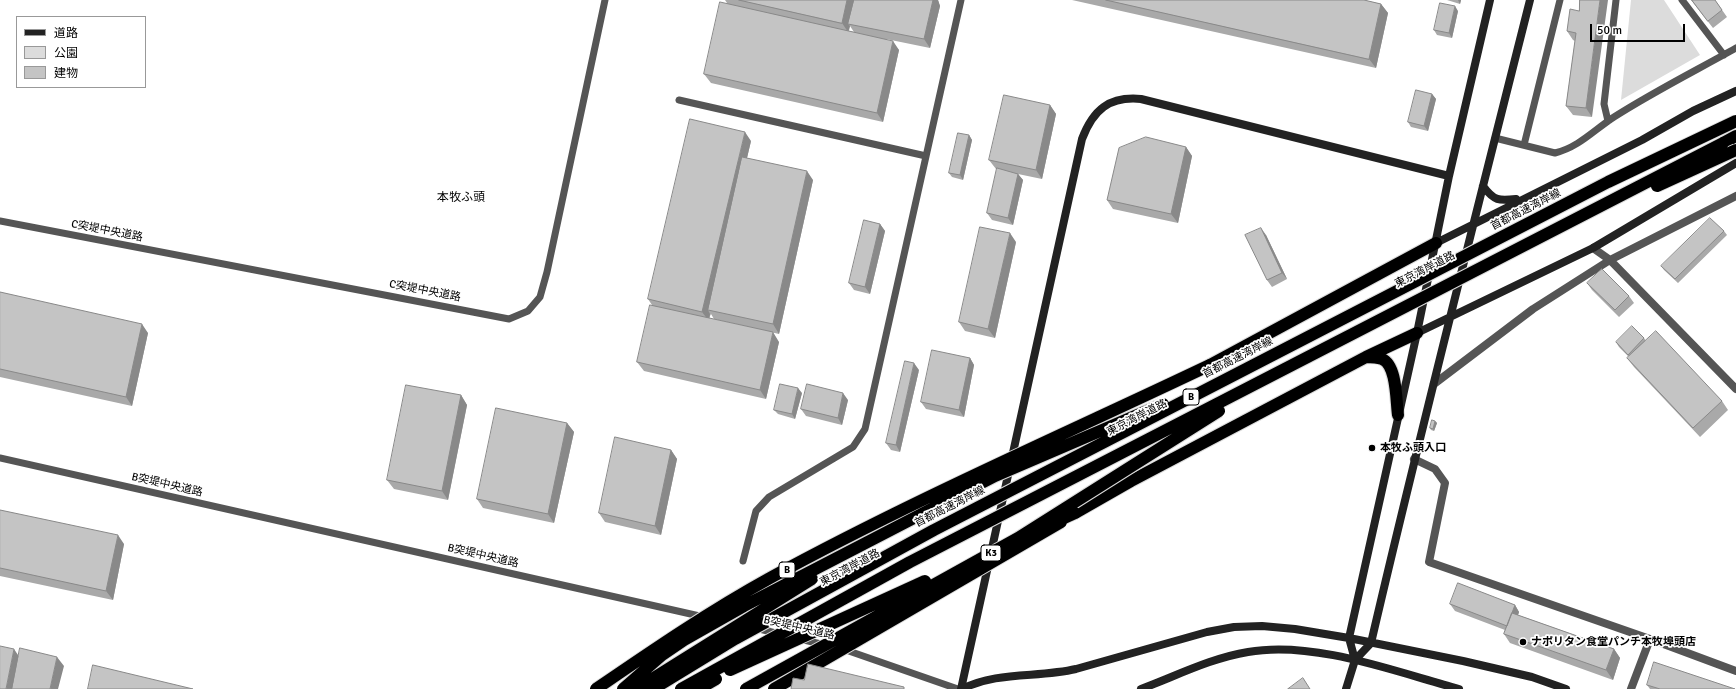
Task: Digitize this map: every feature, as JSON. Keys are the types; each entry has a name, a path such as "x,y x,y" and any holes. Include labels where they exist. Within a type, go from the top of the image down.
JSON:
{"highway":[{"name":"首都高速湾岸線","path":"653,689 735,639 869,564 1608,182 1736,121"},
{"name":"東京湾岸道路","path":"681,689 917,559 1720,138 1736,124"},
{"name":"東京湾岸道路","path":"661,689 906,553 1720,138 1736,136"},
{"name":"B","path":"699,689 914,568 1623,202 1736,150"},
{"path":"636,689 987,468 1083,426 1210,365 1436,243"},
{"path":"774,689 1132,481 1366,357 1417,333"},
{"path":"1366,357 1382,359 1389,364 1393,374 1398,415"},
{"path":"623,689 662,655 724,616 995,476 1248,368"},
{"name":"K3","path":"746,689 1018,538 1229,405"},
{"name":"B","path":"596,689 693,625 769,579 987,468"},
{"path":"688,689 1075,513"},
{"path":"788,689 806,671"}],"street":[{"path":"1355,660 1349,638 1417,333 1449,176 1490,0"},
{"path":"1346,689 1355,660 1371,643 1414,459 1530,0"},
{"path":"1436,243 1521,199 1642,140 1693,111 1736,91"},
{"path":"960,689 1082,139 1088,124 1099,110 1121,99 1141,99 1449,176"},
{"path":"1417,333 1593,248 1736,163"},
{"path":"1483,186 1491,196 1501,201 1521,199"},
{"path":"1434,384 1533,309 1610,260 1736,196"},
{"path":"1593,248 1610,260 1736,389"},
{"path":"1414,459 1435,469 1445,483 1429,562 1650,639 1736,671"},
{"path":"960,689 990,678 1051,674 1076,670 1195,635 1234,627 1276,626 1349,638 1497,669 1532,677 1566,689"},
{"path":"1631,689 1650,639"},
{"path":"1141,689 1222,658 1249,651 1292,649 1355,660 1459,689"}],"lane":[{"name":"C突堤中央道路","path":"0,221 509,319 528,311 540,297 547,272 605,0"},
{"path":"743,561 756,511 760,506 769,497 853,447 865,429 961,0"},
{"path":"1524,145 1560,0"},
{"path":"1608,121 1604,104 1616,0"},
{"path":"1682,0 1724,55"},
{"path":"1495,138 1555,153 1562,151 1591,136 1608,121 1736,48"},
{"path":"679,100 926,156"},
{"name":"B突堤中央道路","path":"0,458 804,639 846,650 960,689"}],"green space":[{"path":"1631,0 1664,0 1700,55 1621,100"}],"building":[{"path":"739,0 847,0 842,23"},
{"path":"854,0 933,0 924,39 848,24"},
{"path":"1106,0 1364,0 1381,4 1369,59"},
{"path":"1580,0 1600,0 1586,108 1566,106 1576,33 1567,31 1570,9 1579,11"},
{"path":"1692,0 1715,0 1722,10 1708,21"},
{"path":"720,2 893,41 877,113 704,74"},
{"path":"1440,3 1455,6 1449,33 1434,30"},
{"path":"1416,90 1432,94 1424,126 1408,122"},
{"path":"1004,95 1050,105 1036,170 989,160"},
{"path":"690,119 745,132 702,312 648,299"},
{"path":"958,133 969,135 960,175 949,173"},
{"path":"1146,137 1186,147 1171,214 1107,200 1119,148"},
{"path":"742,157 807,171 773,324 708,310"},
{"path":"997,168 1018,174 1008,218 987,213"},
{"path":"1710,218 1724,231 1675,279 1661,266"},
{"path":"864,220 880,224 865,287 849,283"},
{"path":"980,227 1010,233 988,329 959,322"},
{"path":"1261,228 1282,273 1267,280 1245,235"},
{"path":"1602,269 1629,296 1615,310 1587,283"},
{"path":"0,292 142,324 126,397 0,369"},
{"path":"650,305 773,332 760,390 637,362"},
{"path":"1632,326 1644,338 1628,355 1616,342"},
{"path":"1656,331 1722,401 1693,428 1627,358"},
{"path":"932,350 970,358 959,410 921,402"},
{"path":"905,361 914,363 896,445 886,443"},
{"path":"780,384 798,388 792,414 774,410"},
{"path":"807,384 843,393 838,418 801,409"},
{"path":"406,385 461,395 442,491 387,480"},
{"path":"496,408 567,423 548,514 477,499"},
{"path":"1432,420 1435,421 1433,429 1430,428"},
{"path":"615,437 671,450 655,526 599,513"},
{"path":"0,510 118,535 106,591 0,568"},
{"path":"1458,583 1515,605 1507,626 1450,604"},
{"path":"1512,613 1614,649 1606,670 1504,634"},
{"path":"0,646 14,649 6,689 0,689"},
{"path":"20,648 57,657 50,689 12,689"},
{"path":"1654,662 1735,689 1660,689 1647,685"},
{"path":"808,664 904,687 904,689 791,689 793,678 804,680"},
{"path":"93,665 193,689 88,689"},
{"path":"1303,678 1310,689 1288,689"}],"place":[{"name":"本牧ふ頭入口","path":"1372,448"},
{"name":"ナポリタン食堂パンチ本牧埠頭店","path":"1523,642"}],"district":[{"name":"本牧ふ頭","path":"461,198"}]}
